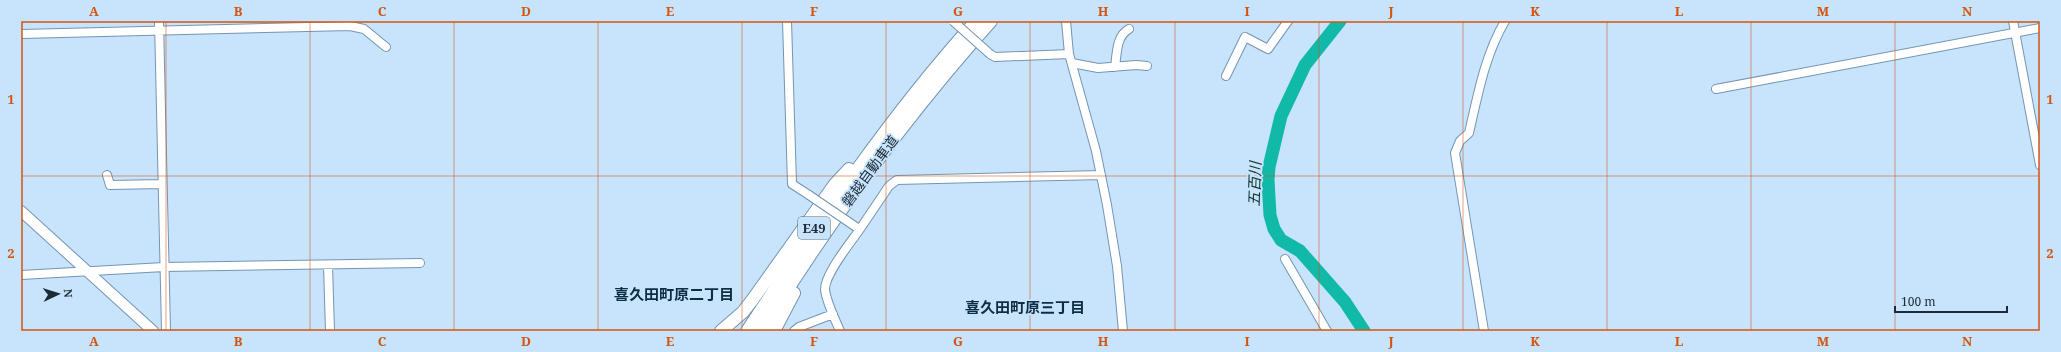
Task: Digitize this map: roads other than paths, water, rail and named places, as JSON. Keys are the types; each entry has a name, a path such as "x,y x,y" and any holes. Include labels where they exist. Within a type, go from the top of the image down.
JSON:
{"highway":[{"name":"磐越自動車道","path":"747,331 817,225 887,130 953,46 976,21"},
{"name":"磐越自動車道","path":"761,331 826,231 934,88 991,21"},
{"path":"721,331 743,312 835,184 887,130"},
{"path":"774,331 809,266 858,188"}],"main road":[{"path":"21,211 153,331"}],"street":[{"path":"159,21 166,331"},
{"path":"787,21 792,184 858,228"},
{"path":"953,21 990,54 996,57 1070,54"},
{"path":"1066,21 1072,63 1093,138 1101,175 1117,266 1123,331"},
{"path":"1226,76 1245,37 1268,48 1288,21"},
{"path":"1484,331 1455,153 1460,141 1469,133 1493,41 1505,21"},
{"path":"2013,21 2040,165"},
{"path":"21,34 159,32 350,26 364,29 386,47"},
{"path":"1716,89 2040,28"},
{"path":"1115,67 1118,42 1124,32 1129,29"},
{"path":"1072,63 1098,68 1136,65 1147,66"},
{"path":"107,175 110,185 162,184"},
{"path":"840,331 826,295 826,283 858,228 889,186 897,180 1101,175"},
{"path":"1285,259 1327,331"},
{"path":"21,275 164,268 420,263"},
{"path":"328,265 330,331"},
{"path":"794,331 799,327 833,314"}],"waterway":[{"name":"五百川","path":"1340,21 1305,65 1281,116 1269,167 1268,180 1270,215 1274,229 1281,240 1300,251 1345,302 1364,331"}],"district":[{"name":"喜久田町原二丁目","path":"674,295"},
{"name":"喜久田町原三丁目","path":"1025,308"}]}
